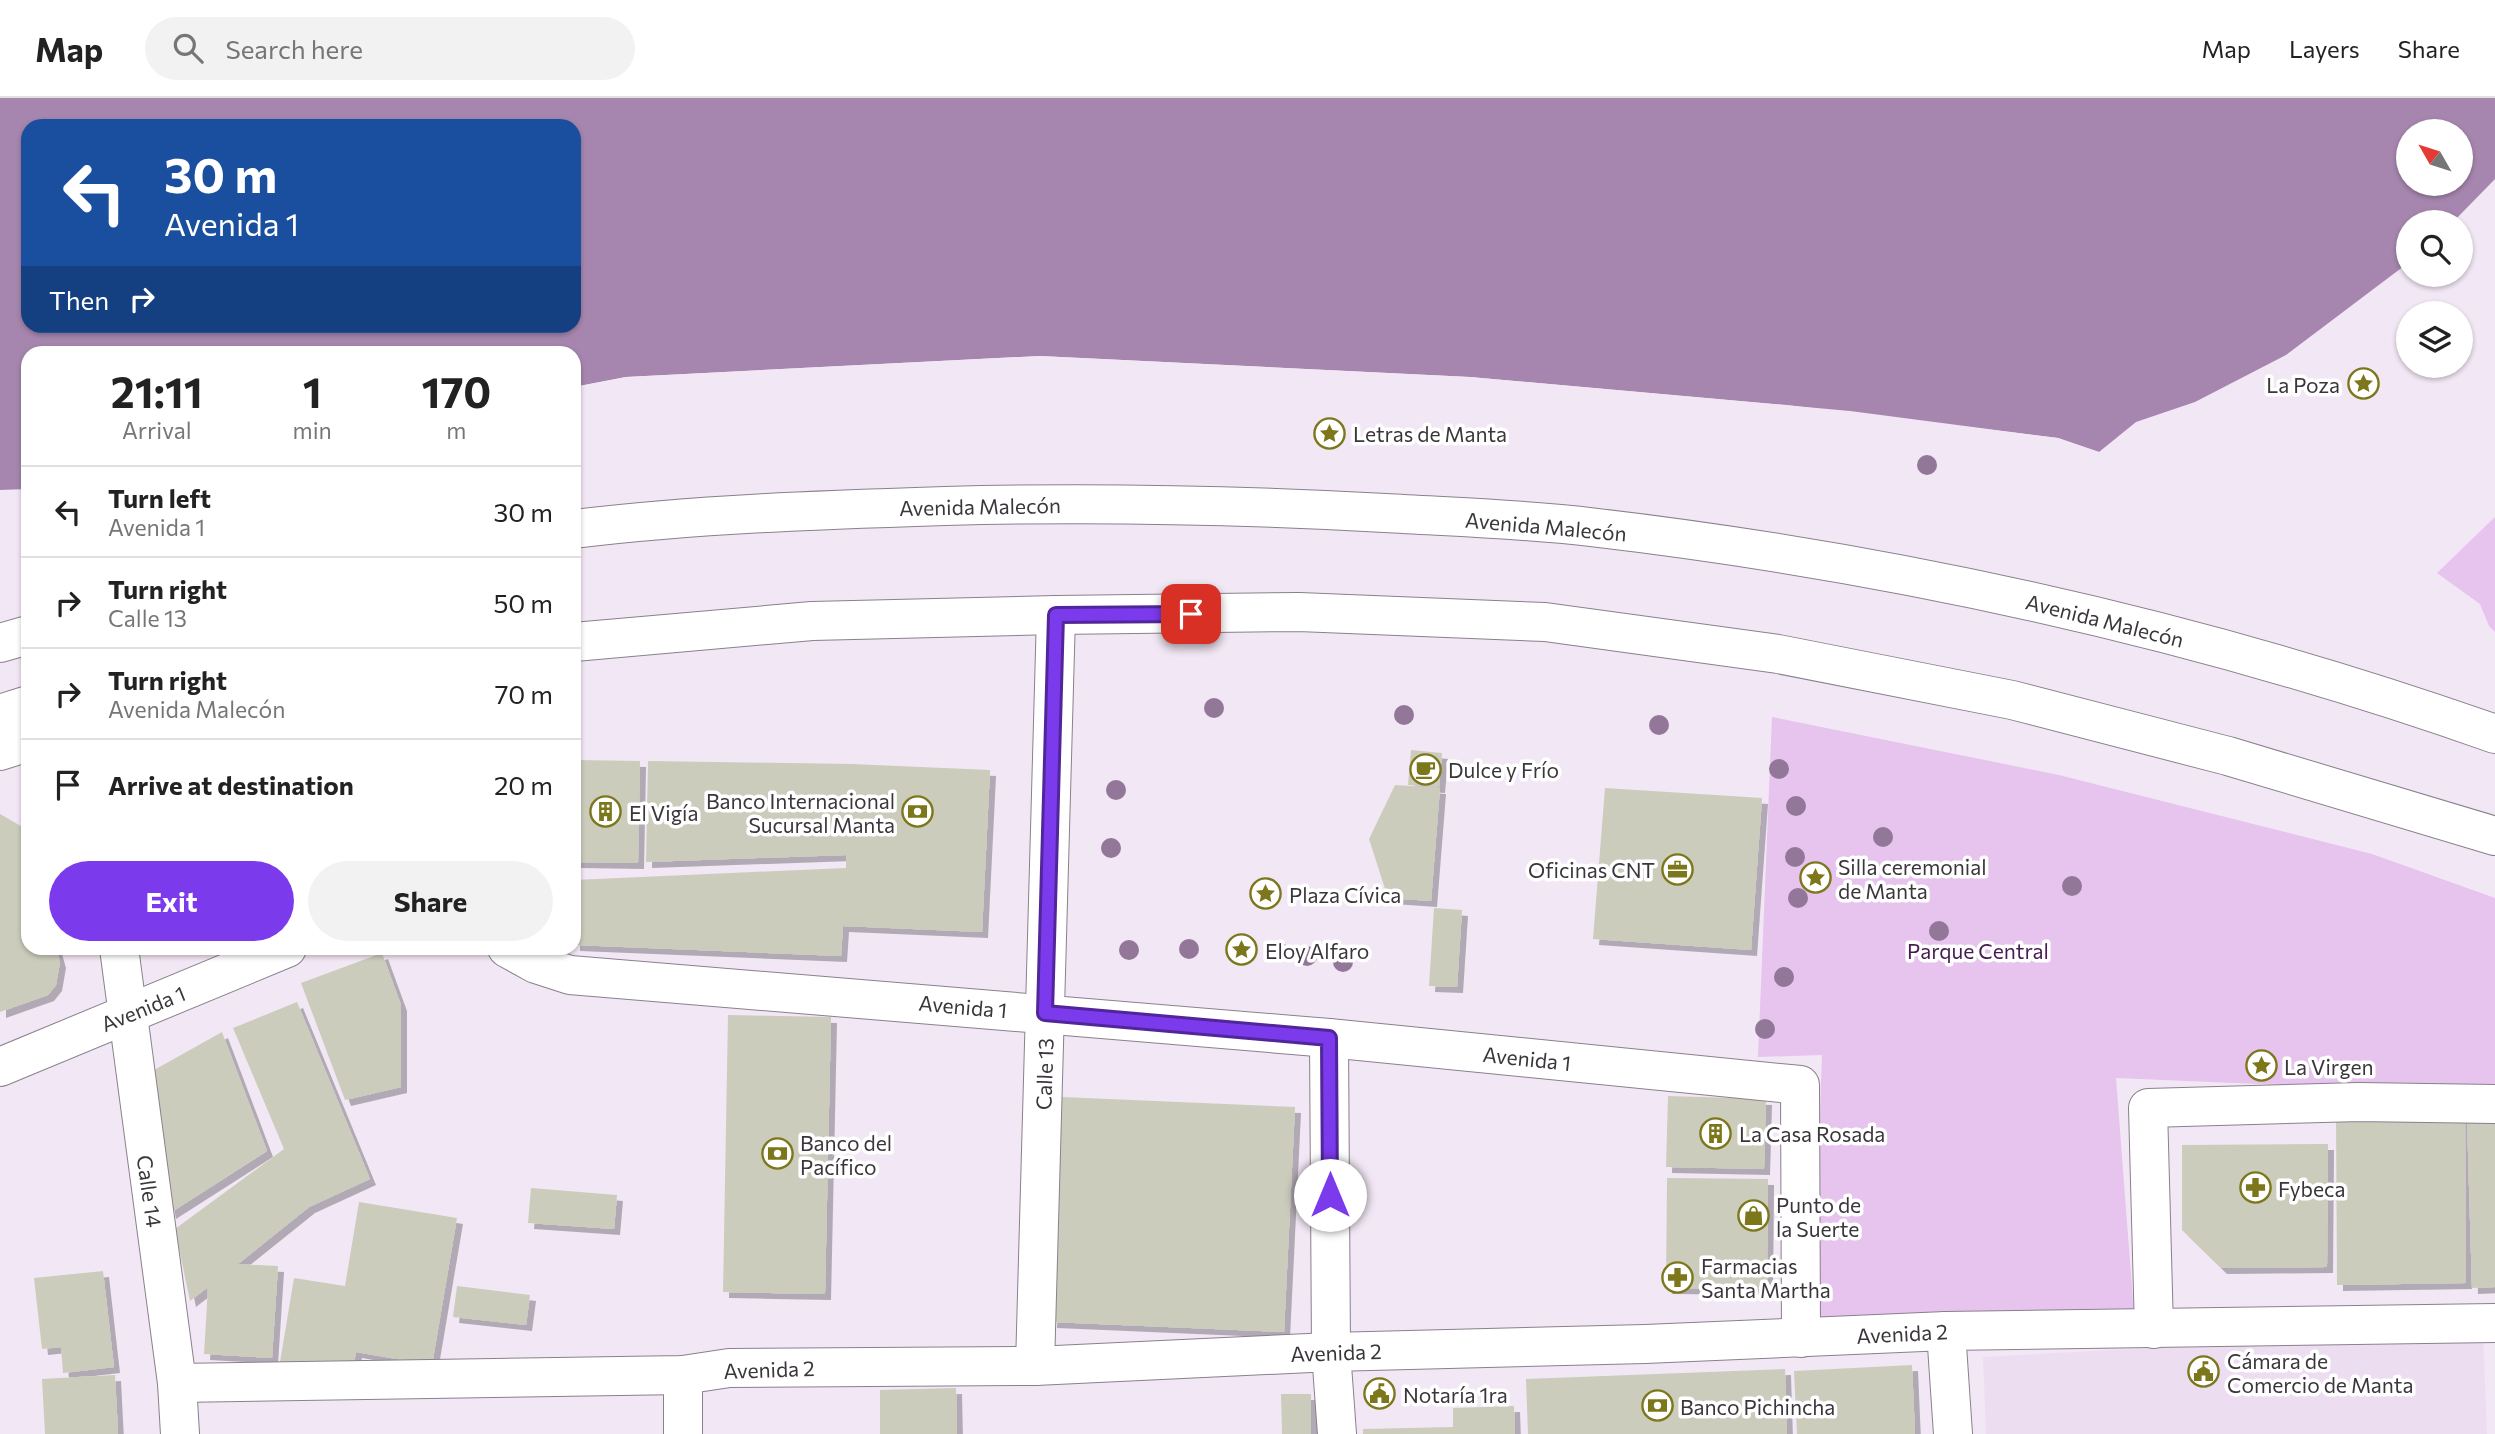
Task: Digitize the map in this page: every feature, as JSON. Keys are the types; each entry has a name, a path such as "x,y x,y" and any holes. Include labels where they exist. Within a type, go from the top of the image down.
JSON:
{"street":[{"name":"Avenida Malecón","path":"581,528 755,512 1053,503 1269,507 1588,527 1773,554 1975,589 2300,670 2495,734"},
{"path":"581,641 812,621 1056,615 1299,612 1545,622 1778,654 2012,700 2228,756 2495,836"},
{"name":"Calle 13","path":"1035,1366 1056,615"},
{"path":"0,643 21,637"},
{"path":"0,714 21,707"},
{"path":"0,751 21,744"},
{"name":"Calle 14","path":"120,955 177,1383 180,1434"},
{"name":"Avenida 1","path":"0,1067 270,955"},
{"name":"Avenida 1","path":"520,955 536,964 570,975 1329,1038 1800,1085 1801,1338"},
{"path":"1329,1038 1331,1352 1337,1434"},
{"path":"2154,1329 2148,1108 2359,1102 2495,1104"},
{"name":"Avenida 2","path":"177,1383 683,1375 729,1368 1035,1366 1331,1352 1946,1331 2495,1323"},
{"path":"1946,1331 1953,1434"},
{"path":"683,1375 683,1434"}],"shaded area":[{"path":"0,98 2495,98 2495,179 2465,210 2396,210 2396,272 2286,355 2195,402 2136,422 2099,452 2058,438 1850,411 1470,377 1040,356 626,377 581,386 581,346 21,346 21,489 0,490"},
{"path":"2483,1330 2487,1434 1986,1434 1983,1357"}],"green space":[{"path":"2495,517 2495,632 2489,626 2480,604 2437,573"},
{"name":"Parque Central","path":"1772,717 2059,775 2372,854 2495,898 2495,1094 2116,1078 2134,1314 1813,1322 1822,1055 1758,1057"}],"pier":[{"path":"1040,356 1470,377 1787,405 2058,438 2099,452 2099,456 2058,441 1787,408 1469,380 1040,360 626,380 581,390 581,386 626,377"}],"building":[{"name":"Dulce y Frío","path":"1411,750 1442,753 1439,787 1408,785"},
{"name":"El Vigía","path":"581,760 640,761 638,863 581,862"},
{"path":"648,761 852,764 990,770 982,932 843,926 841,956 581,945 581,880 846,868 846,855 646,862"},
{"path":"1395,785 1440,788 1431,901 1388,898 1369,839"},
{"name":"Oficinas CNT","path":"1605,788 1762,798 1751,950 1593,939"},
{"path":"0,814 21,826 21,955 58,955 60,962 56,985 48,995 0,1012"},
{"path":"1434,908 1462,910 1457,987 1429,986"},
{"path":"383,955 401,1005 401,1087 345,1100 301,983"},
{"path":"297,1002 370,1179 309,1207 238,1264 278,1266 272,1358 204,1354 208,1287 190,1301 175,1229 284,1149 233,1028"},
{"name":"Banco del Pacífico","path":"728,1015 831,1017 825,1294 723,1292"},
{"path":"222,1032 267,1151 170,1213 147,1074"},
{"name":"La Casa Rosada","path":"1668,1096 1766,1099 1764,1169 1666,1167"},
{"path":"1062,1097 1295,1107 1284,1332 1051,1322"},
{"path":"2465,1113 2466,1283 2337,1285 2336,1115"},
{"path":"2495,1117 2495,1287 2472,1288 2467,1118"},
{"name":"Fybeca","path":"2328,1144 2327,1267 2221,1268 2182,1230 2182,1145"},
{"path":"1667,1178 1768,1179 1767,1289 1666,1288"},
{"path":"531,1188 617,1195 614,1229 528,1223"},
{"path":"359,1202 457,1218 432,1365 356,1352 352,1374 280,1362 294,1278 345,1286"},
{"path":"103,1271 114,1367 63,1373 61,1347 42,1349 34,1278"},
{"path":"457,1286 530,1295 526,1325 453,1317"},
{"path":"1912,1365 1915,1434 1797,1434 1794,1371"},
{"name":"Banco Pichincha","path":"1785,1369 1787,1434 1528,1434 1526,1379"},
{"path":"115,1375 118,1434 45,1434 42,1379"},
{"path":"956,1388 957,1434 880,1434 880,1390"},
{"path":"1281,1394 1311,1394 1311,1434 1282,1434"},
{"path":"1514,1406 1515,1434 1363,1434 1363,1429 1453,1427 1453,1408"}],"place":[{"name":"La Poza","path":"2363,384"},
{"name":"Letras de Manta","path":"1330,433"},
{"name":"Dulce y Frío","path":"1425,769"},
{"name":"El Vigía","path":"606,812"},
{"name":"Banco Internacional Sucursal Manta","path":"918,812"},
{"name":"Oficinas CNT","path":"1678,869"},
{"name":"Silla ceremonial de Manta","path":"1815,878"},
{"name":"Plaza Cívica","path":"1266,894"},
{"name":"Eloy Alfaro","path":"1242,950"},
{"name":"La Virgen","path":"2261,1066"},
{"name":"La Casa Rosada","path":"1716,1133"},
{"name":"Banco del Pacífico","path":"777,1154"},
{"name":"Fybeca","path":"2255,1188"},
{"name":"Punto de la Suerte","path":"1753,1216"},
{"name":"Farmacias Santa Martha","path":"1678,1277"},
{"name":"Cámara de Comercio de Manta","path":"2204,1372"},
{"name":"Notaría 1ra","path":"1380,1394"},
{"name":"Banco Pichincha","path":"1657,1406"}],"route":[{"path":"1191,614 1056,615 1045,1013 1329,1038 1330,1195"}]}
